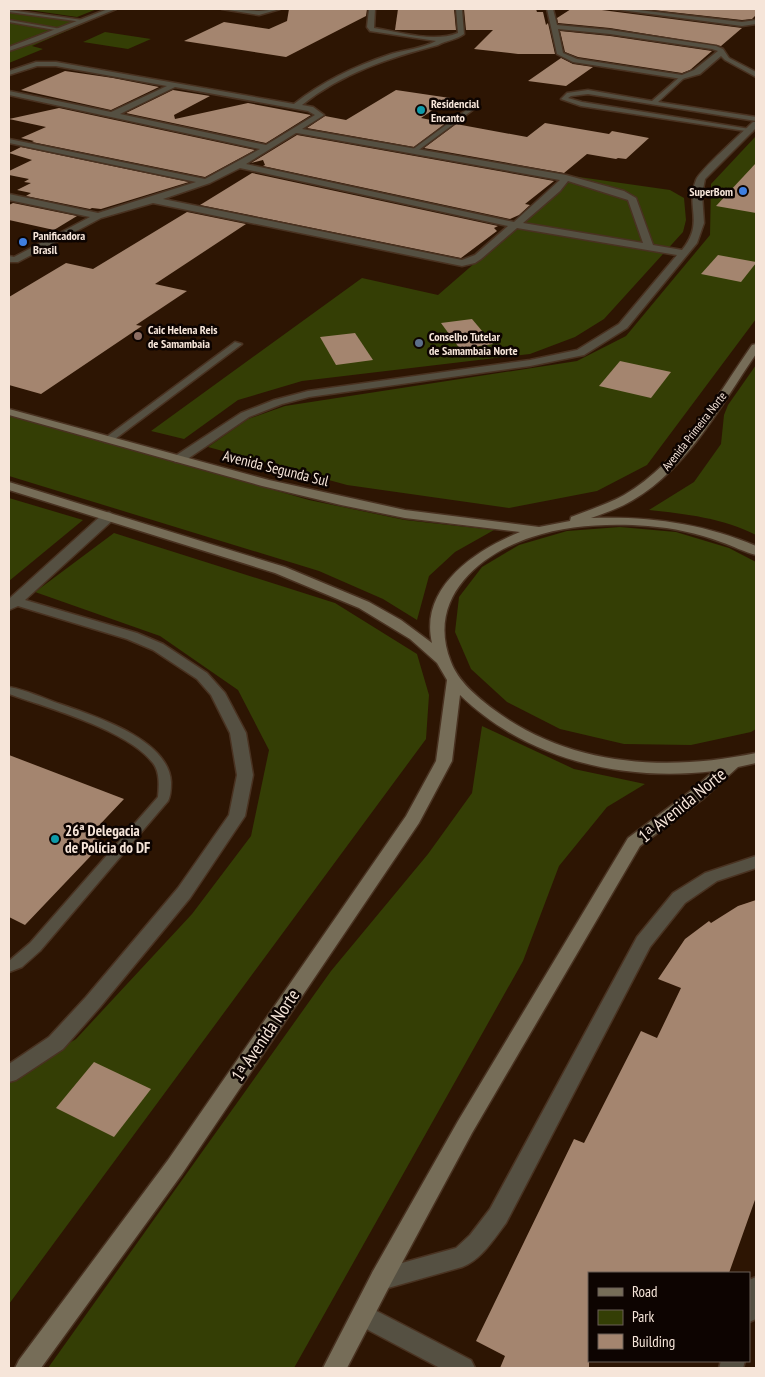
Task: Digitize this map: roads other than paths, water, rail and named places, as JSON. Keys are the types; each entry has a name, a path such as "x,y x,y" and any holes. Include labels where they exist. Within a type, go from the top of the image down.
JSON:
{"main road":[{"name":"Avenida Primeira Norte","path":"564,525 633,494 659,475 688,442 756,347"},
{"name":"Avenida Segunda Sul","path":"12,414 266,483 350,503 405,514 540,530"},
{"path":"9,486 280,570 374,611 411,634 443,661"},
{"path":"756,551 727,538 673,525 618,521 564,525 540,530 499,545 466,567 444,595 436,627 443,661 454,680 477,705 509,728 547,746 592,760 639,768 687,769 733,764 756,758"},
{"name":"1ᵃ Avenida Norte","path":"27,1368 175,1167 413,819 444,761 454,680"},
{"name":"1ᵃ Avenida Norte","path":"334,1368 464,1127 634,842 698,794 733,764"}],"street":[{"path":"12,48 113,9"},
{"path":"225,9 253,13 270,12 277,9"},
{"path":"372,9 370,27 372,30 443,40"},
{"path":"296,106 310,94 363,66 436,44 461,34 459,9"},
{"path":"550,9 560,54 565,58 682,77 698,72 721,52"},
{"path":"616,9 742,24 756,22"},
{"path":"555,27 598,30 714,47 721,50 727,59 756,75"},
{"path":"12,48 32,53 46,64"},
{"path":"9,73 26,66 46,64 296,106 315,110 320,115 297,131 239,165 207,181 153,200 98,216 11,261"},
{"path":"112,115 172,86"},
{"path":"9,93 268,148"},
{"path":"179,459 245,415 278,402 308,394 530,363 580,353 623,326 684,253 698,232 701,215 697,198 701,178 753,128"},
{"path":"297,131 566,178 621,194 632,198 649,247"},
{"path":"9,141 207,181"},
{"path":"239,165 516,225 684,253"},
{"path":"153,200 462,263 474,260 516,225 566,178"},
{"path":"9,197 98,216"},
{"path":"12,604 109,516"},
{"path":"9,1074 56,1043 184,894 237,816 245,775 238,733 217,693 202,676 158,647 132,636 12,604"},
{"path":"381,1279 462,1258 478,1242 498,1216 643,942 679,898 711,877 756,862"},
{"path":"750,1308 756,1288"},
{"path":"363,1315 449,1365"}],"lane":[{"path":"9,11 82,22"},
{"path":"9,21 62,30"},
{"path":"654,102 682,77"},
{"path":"753,128 581,104 564,99 569,94 588,92 756,118"},
{"path":"414,151 474,106"},
{"path":"108,440 238,344"},
{"path":"9,690 107,727 143,745 159,762 165,777 164,798 35,947 18,964 9,967"}],"place":[{"name":"Residencial Encanto","path":"421,110"},
{"name":"SuperBom","path":"743,191"},
{"name":"Panificadora Brasil","path":"23,242"},
{"name":"Caic Helena Reis de Samambaia","path":"138,336"},
{"name":"Conselho Tutelar de Samambaia Norte","path":"419,343"},
{"name":"26ª Delegacia de Polícia do DF","path":"55,839"}]}
